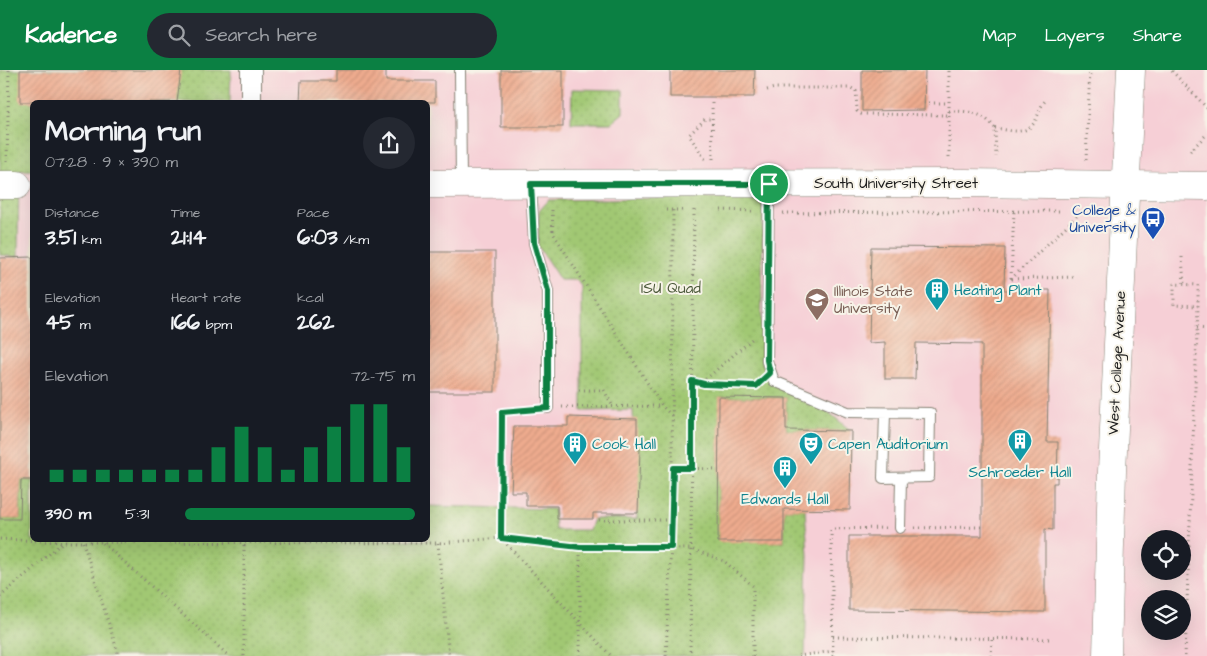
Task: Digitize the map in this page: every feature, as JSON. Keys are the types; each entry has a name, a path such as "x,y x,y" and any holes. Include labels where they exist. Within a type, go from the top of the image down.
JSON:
{"street":[{"path":"251,100 252,70"},
{"name":"West College Avenue","path":"1107,656 1124,185 1131,70"},
{"name":"South University Street","path":"430,184 531,184 708,172 769,184 965,182 1207,186"}],"lane":[{"path":"460,70 462,184"},
{"path":"531,184 534,243 548,291 548,408"},
{"path":"769,184 767,360 774,382 848,412 930,413 929,478 883,478 885,413"},
{"path":"900,528 901,478"}],"path":[{"path":"8,177 9,70"},
{"path":"949,70 949,156"},
{"path":"1086,157 1090,70"},
{"path":"1172,71 1207,108"},
{"path":"767,90 776,88 851,88 856,91 857,111 861,114 972,111 985,117 995,128 1014,132 1029,128 1034,123 1038,110 1046,101"},
{"path":"708,172 712,102"},
{"path":"924,103 949,102"},
{"path":"708,172 689,135 704,119 712,119"},
{"path":"995,128 996,157"},
{"path":"1190,151 1207,134"},
{"path":"552,210 553,233 662,406 672,416"},
{"path":"666,656 673,468 673,210"},
{"path":"690,656 694,210"},
{"path":"1011,279 1014,211"},
{"path":"1011,279 1082,211"},
{"path":"1182,258 1184,284"},
{"path":"1011,279 1073,277"},
{"path":"1185,656 1198,306 1198,284 1174,284 1174,306 1198,306"},
{"path":"704,384 706,379 768,326"},
{"path":"1197,328 1207,329"},
{"path":"692,381 704,384 756,386 770,373"},
{"path":"579,390 604,390 612,405"},
{"path":"611,656 501,538 502,412 612,405 662,406"},
{"path":"673,468 719,469"},
{"path":"599,520 672,520"},
{"path":"833,656 831,529 982,527"},
{"path":"430,542 501,538 580,547 671,547 691,549 724,561 753,586 753,656"},
{"path":"0,540 30,540"},
{"path":"0,597 62,542"},
{"path":"119,656 83,542 244,542 244,656"},
{"path":"102,542 229,656"},
{"path":"438,542 448,656"},
{"path":"580,547 580,656"},
{"path":"833,637 992,640 1053,639"},
{"path":"991,656 992,640"},
{"path":"798,656 833,651"}],"shaded area":[{"name":"Illinois State University","path":"0,70 1207,70 1207,656 0,656"}],"green space":[{"path":"0,70 231,70 230,100 30,100 30,170 19,171 18,257 0,255"},
{"path":"572,89 623,90 623,113 611,123 571,123"},
{"name":"ISU Quad","path":"753,198 763,206 761,361 769,380 826,410 851,431 786,430 786,398 720,397 718,541 784,542 784,509 805,509 808,556 805,656 0,656 0,519 20,519 21,480 30,480 30,542 430,542 430,506 554,509 555,530 589,530 593,519 637,519 633,410 582,411 582,286 576,280 560,280 538,246 539,211 549,200"}],"building":[{"path":"20,70 181,70 177,100 30,100 30,102 20,102"},
{"path":"336,70 386,70 386,81 435,81 435,102 430,102 430,100 300,100 301,81 336,81"},
{"path":"501,70 563,70 563,127 501,127"},
{"path":"670,70 755,70 754,97 670,97"},
{"path":"862,70 925,70 924,110 862,111"},
{"name":"Schroeder Hall","path":"871,247 1005,248 1004,290 1050,290 1047,442 1058,442 1057,483 1053,483 1053,530 1045,529 1045,612 849,610 849,536 982,536 982,344 916,343 915,379 885,379 885,342 869,343"},
{"path":"430,252 495,252 495,392 430,392"},
{"path":"30,257 30,480 21,480 20,519 0,519 0,258"},
{"name":"Edwards Hall","path":"719,397 786,398 786,430 851,431 850,510 784,509 784,542 718,542"},
{"name":"Cook Hall","path":"568,417 637,419 637,449 640,449 638,513 593,513 593,519 557,519 557,506 526,506 526,492 511,492 514,426 568,426"}],"place":[{"name":"College & University","path":"1153,240"},
{"name":"Heating Plant","path":"937,311"},
{"name":"Illinois State University","path":"817,321"},
{"name":"Schroeder Hall","path":"1020,462"},
{"name":"Cook Hall","path":"575,465"},
{"name":"Capen Auditorium","path":"811,465"},
{"name":"Edwards Hall","path":"785,489"}],"route":[{"path":"531,184 769,184 767,360 770,373 756,386 726,386 692,381 692,468 673,468 671,547 580,547 501,538 502,412 548,408 548,291 534,243 531,184"}]}
